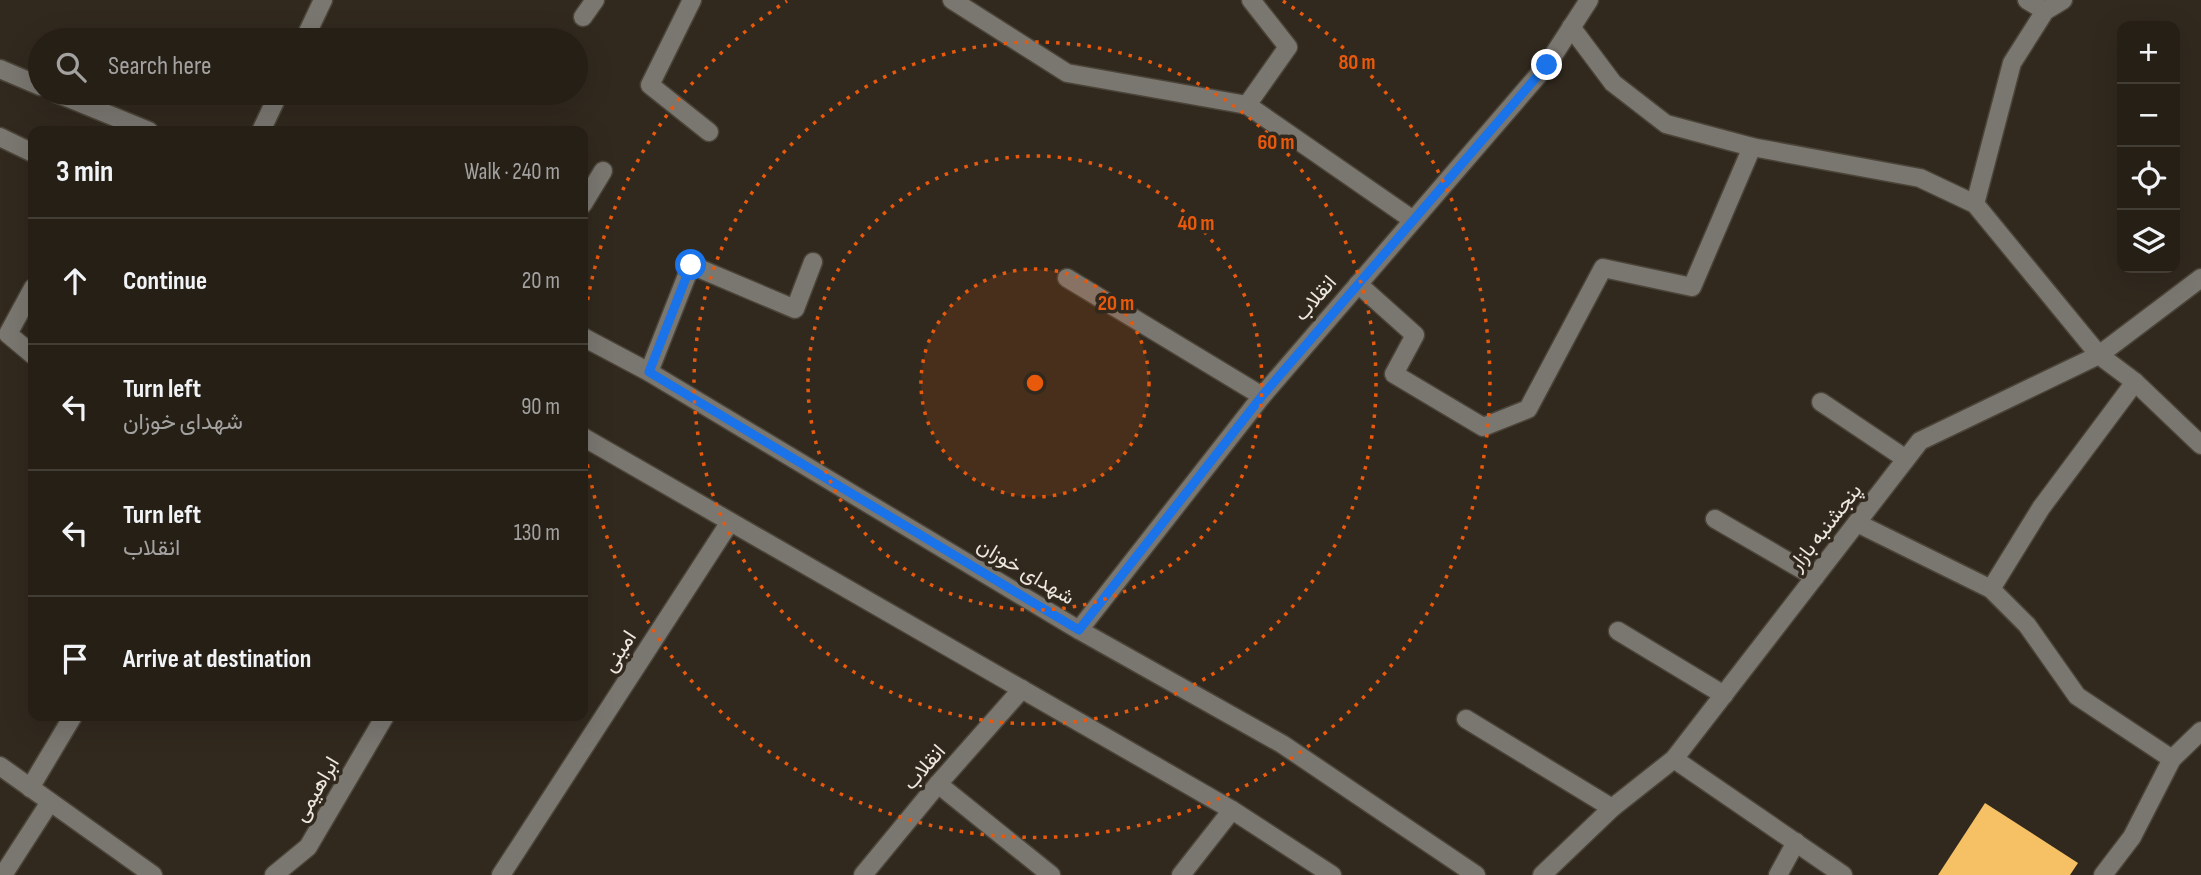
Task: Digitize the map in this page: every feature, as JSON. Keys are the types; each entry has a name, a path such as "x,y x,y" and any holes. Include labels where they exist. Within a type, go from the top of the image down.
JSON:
{"street":[{"path":"310,28 323,0"},
{"path":"583,17 594,0"},
{"path":"692,0 650,85 709,132"},
{"path":"952,0 1067,73 1247,105 1413,220"},
{"path":"1247,105 1288,47 1251,0"},
{"name":"انقلاب","path":"1079,630 1262,396 1547,65 1589,0"},
{"path":"2026,0 2045,11"},
{"path":"1975,204 2012,63 2045,11 2063,0"},
{"path":"1571,27 1613,83 1666,124 1752,147 1920,178 1975,204 2099,355 2135,382 2201,444"},
{"path":"0,69 28,81"},
{"path":"85,105 137,126"},
{"path":"263,126 273,105"},
{"path":"0,137 28,151"},
{"path":"1358,284 1415,335 1394,374 1483,427 1528,409 1604,268 1692,287 1752,147"},
{"path":"588,196 604,172"},
{"path":"649,372 691,265 795,309 813,262"},
{"path":"1067,278 1262,396"},
{"name":"پنجشنبه بازار","path":"1542,875 1612,808 1674,759 1920,441 2099,355 2201,278"},
{"path":"28,297 8,334 28,351"},
{"name":"شهدای خوزان","path":"588,340 649,372 1079,630 1282,744 1476,875"},
{"path":"1991,589 2041,508 2135,382"},
{"path":"1821,402 1906,459"},
{"path":"588,440 1233,810 1332,875"},
{"path":"1715,519 1815,577"},
{"name":"امینی","path":"501,875 730,522"},
{"path":"1857,523 1991,589 2026,625 2077,696 2172,759"},
{"path":"1618,631 1724,695"},
{"name":"انقلاب","path":"863,875 1021,689"},
{"path":"1466,719 1612,808"},
{"path":"30,788 70,721"},
{"name":"ابراهیمی","path":"274,875 308,847 382,721"},
{"path":"2103,875 2132,837 2172,759 2201,731"},
{"path":"1674,759 1843,875"},
{"path":"0,766 153,875"},
{"path":"938,784 1051,875"},
{"path":"3,875 50,802"},
{"path":"1181,875 1233,810"},
{"path":"1778,875 1796,842"}],"building":[{"path":"1985,803 2078,863 2070,875 1938,875"}],"route":[{"path":"691,265 649,372 1079,630 1262,396 1547,65"}]}
